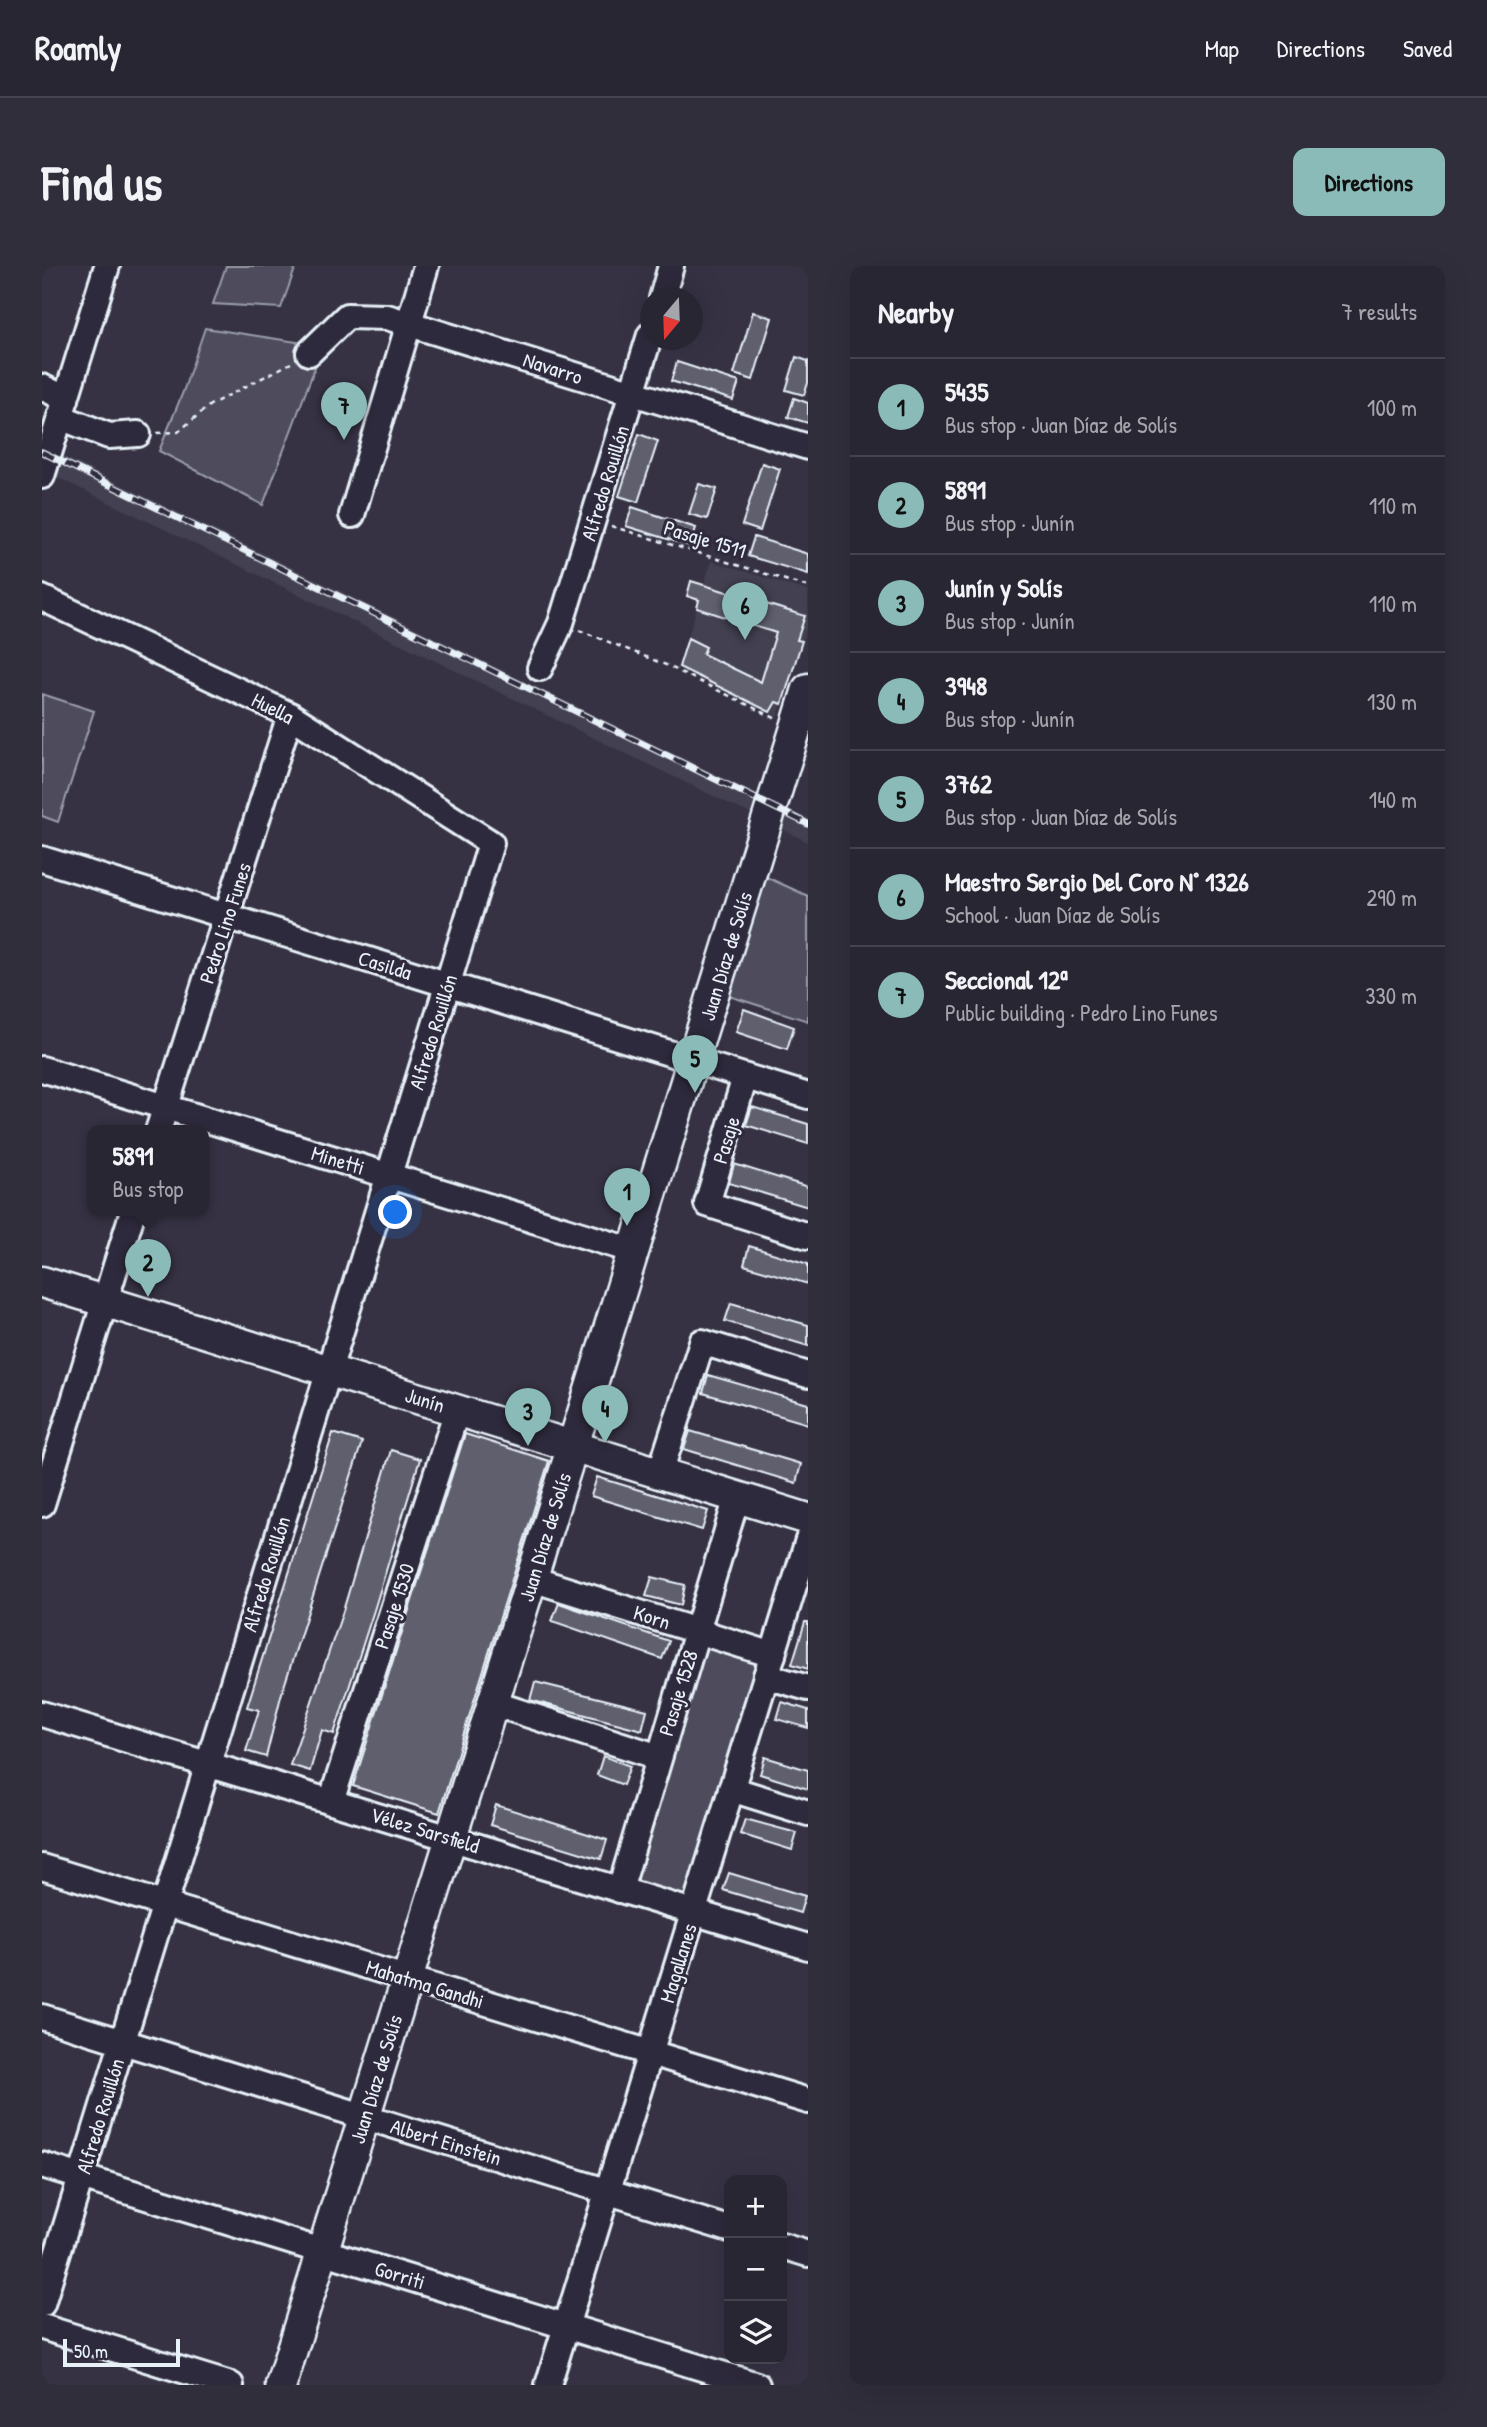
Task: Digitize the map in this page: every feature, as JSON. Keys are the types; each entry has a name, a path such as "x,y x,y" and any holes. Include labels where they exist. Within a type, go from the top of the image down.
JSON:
{"main road":[{"name":"Juan Díaz de Solís","path":"281,2385 808,689"},
{"name":"Junín","path":"42,1282 808,1519"}],"street":[{"path":"42,477 107,266"},
{"path":"352,515 426,266"},
{"path":"665,287 671,266"},
{"name":"Navarro","path":"309,353 347,316 387,317 808,447"},
{"name":"Alfredo Rouillón","path":"540,668 561,623 646,350"},
{"path":"42,387 63,408 109,436 138,433"},
{"name":"Huella","path":"42,598 290,715 491,843"},
{"name":"Pedro Lino Funes","path":"161,1119 290,715"},
{"name":"Alfredo Rouillón","path":"42,2304 491,843"},
{"name":"Casilda","path":"42,859 808,1096"},
{"name":"Minetti","path":"42,1069 161,1119 185,1125"},
{"name":"Pasaje","path":"745,1077 707,1204 808,1236"},
{"name":"Minetti","path":"209,1131 389,1176 634,1251"},
{"path":"42,1504 131,1216"},
{"path":"660,1473 702,1342 808,1375"},
{"name":"Pasaje 1530","path":"331,1801 457,1410"},
{"name":"Pasaje 1528","path":"620,1890 737,1497"},
{"name":"Magallanes","path":"548,2385 808,1540"},
{"name":"Korn","path":"532,1579 697,1631 769,1665 808,1688"},
{"path":"492,1703 659,1758"},
{"name":"Vélez Sarsfield","path":"42,1714 808,1947"},
{"path":"731,1789 808,1813"},
{"name":"Mahatma Gandhi","path":"42,1867 808,2101"},
{"name":"Albert Einstein","path":"42,2017 724,2228"},
{"name":"Gorriti","path":"42,2165 757,2385"},
{"path":"787,2248 808,2254"},
{"path":"42,2327 231,2385"}],"path":[{"path":"138,433 178,432 210,405 309,353"},
{"name":"Pasaje 1511","path":"593,520 808,587"},
{"path":"561,623 666,664 796,729"}],"shaded area":[{"path":"226,266 296,266 281,308 213,304"},
{"path":"205,328 323,346 263,505 159,451"},
{"path":"42,446 808,819 808,842 42,470"},
{"path":"711,561 808,591 808,624 778,717 679,667"},
{"path":"42,694 94,711 58,822 42,816"},
{"path":"764,876 808,896 808,1021 726,995"},
{"path":"710,1647 756,1660 759,1665 688,1897 682,1899 638,1884 636,1875 704,1651"}],"building":[{"path":"753,312 772,318 753,380 734,374"},
{"path":"796,357 808,361 808,383 804,395 786,390"},
{"path":"677,362 739,382 733,400 671,381"},
{"path":"794,398 808,403 808,423 788,417"},
{"path":"639,434 658,441 638,502 619,496"},
{"path":"762,463 780,469 760,531 742,525"},
{"path":"699,484 717,489 707,519 689,514"},
{"path":"632,507 696,528 690,546 626,526"},
{"path":"754,537 808,554 808,574 748,556"},
{"path":"691,581 805,616 797,640 802,641 782,704 776,702 770,712 679,667 688,638 706,647 703,654 761,682 776,633 697,608 699,600 687,596"},
{"path":"744,1009 794,1027 787,1049 736,1032"},
{"path":"752,1107 808,1124 808,1144 746,1125"},
{"path":"734,1164 808,1187 808,1207 729,1183"},
{"path":"749,1246 808,1264 808,1284 744,1265"},
{"path":"731,1303 808,1325 808,1346 725,1321"},
{"path":"708,1375 808,1404 808,1424 703,1393"},
{"path":"690,1431 801,1464 796,1483 684,1449"},
{"path":"333,1433 362,1442 281,1696 266,1757 246,1751 259,1710 247,1707"},
{"path":"465,1434 549,1461 439,1813 353,1786"},
{"path":"391,1450 420,1459 334,1734 322,1730 310,1771 290,1765 343,1611"},
{"path":"597,1477 708,1511 702,1530 591,1496"},
{"path":"652,1577 685,1585 681,1605 646,1596"},
{"path":"559,1603 669,1641 662,1659 552,1621"},
{"path":"805,1622 808,1622 808,1669 792,1664"},
{"path":"535,1682 647,1710 642,1730 530,1700"},
{"path":"782,1702 808,1710 808,1728 777,1719"},
{"path":"603,1756 630,1766 623,1785 597,1775"},
{"path":"765,1757 808,1770 808,1789 760,1774"},
{"path":"496,1805 607,1840 601,1859 490,1825"},
{"path":"745,1819 797,1833 792,1850 740,1834"},
{"path":"729,1873 805,1896 800,1913 723,1890"}],"railway":[{"path":"42,452 808,824"}],"place":[{"name":"Seccional 12ª","path":"344,440"},
{"name":"Maestro Sergio Del Coro N° 1326","path":"745,640"},
{"name":"3762","path":"695,1093"},
{"name":"5435","path":"627,1226"},
{"name":"5891","path":"148,1297"},
{"name":"3948","path":"605,1443"},
{"name":"Junín y Solís","path":"528,1446"}]}
